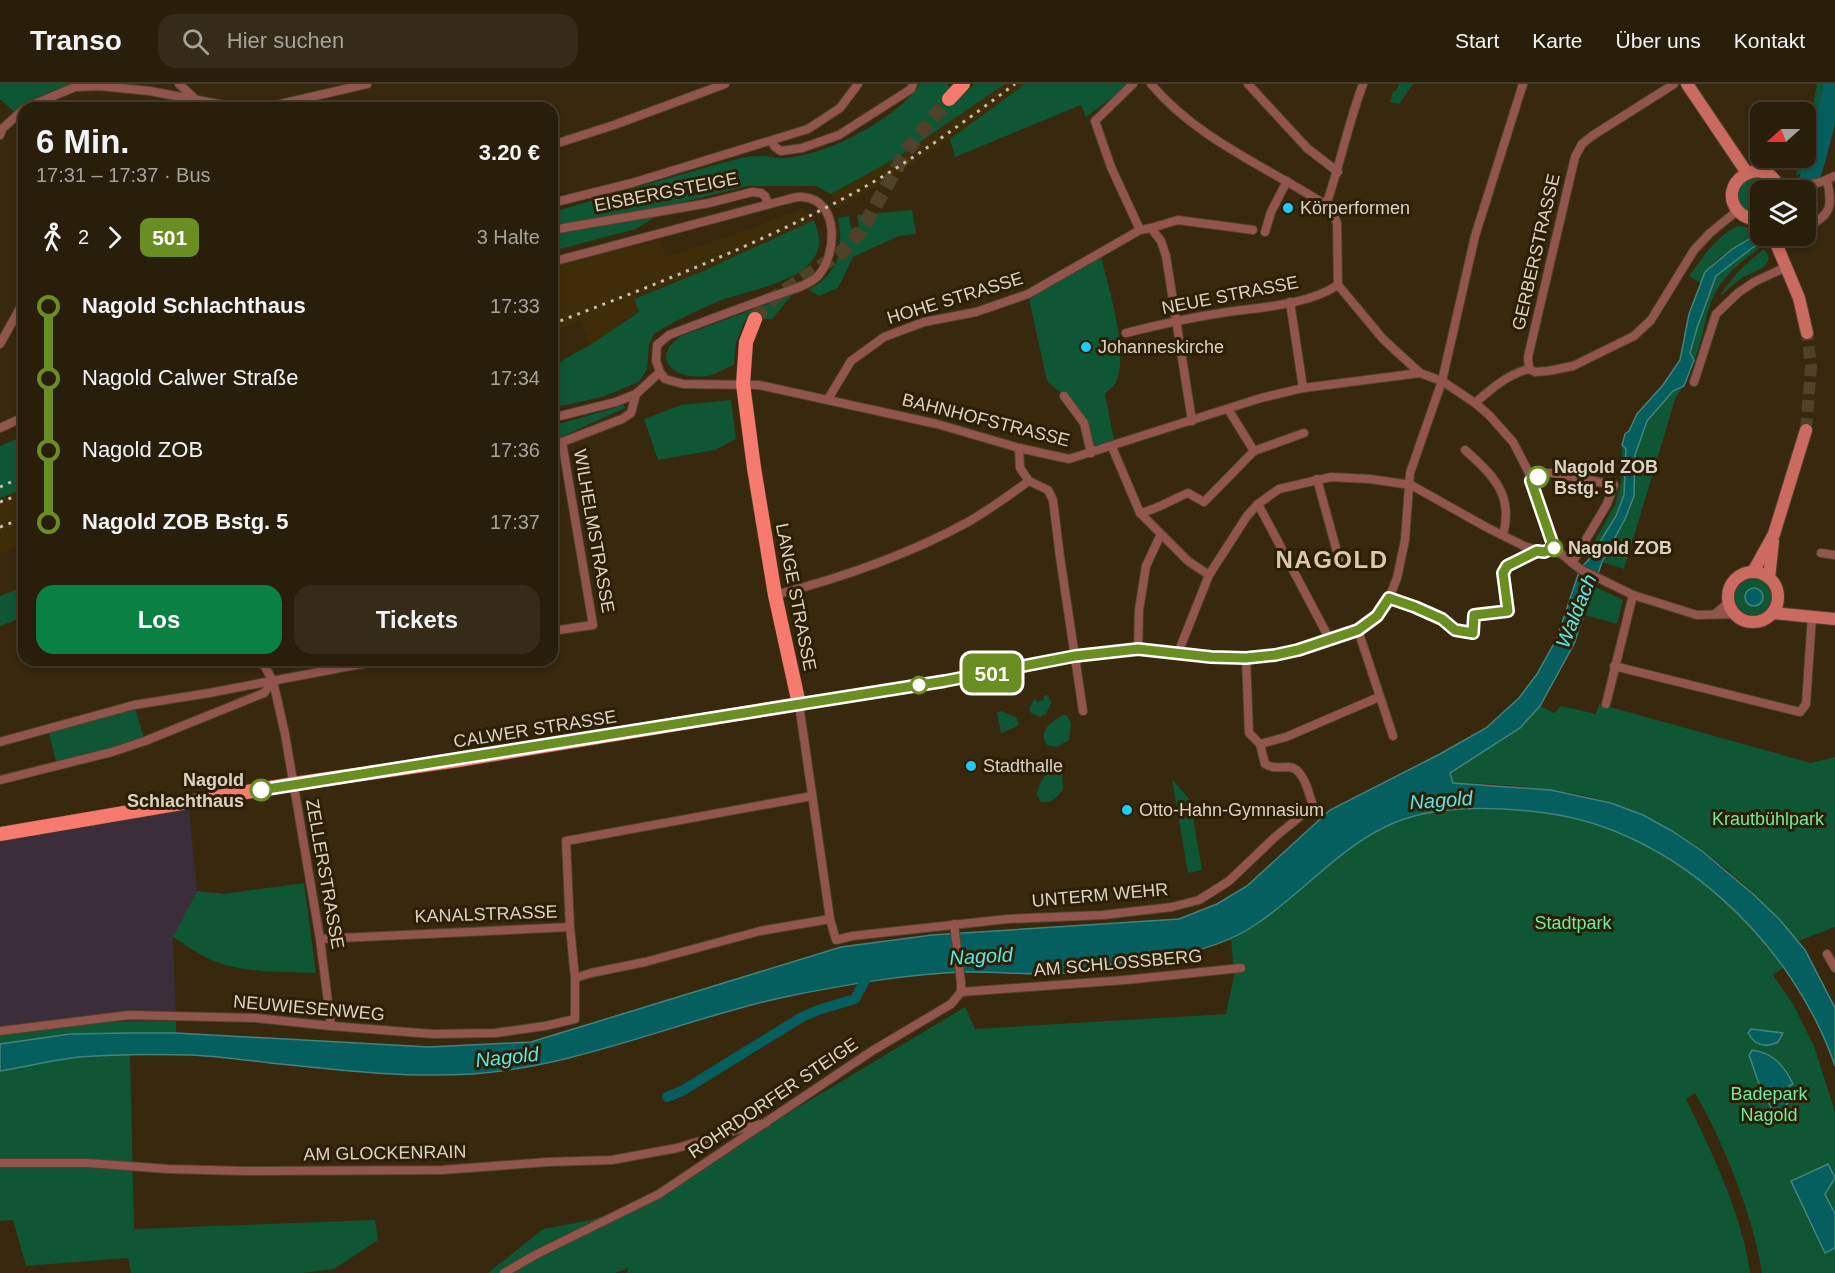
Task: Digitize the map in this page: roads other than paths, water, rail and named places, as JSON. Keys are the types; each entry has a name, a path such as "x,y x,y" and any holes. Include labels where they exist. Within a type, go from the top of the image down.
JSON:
{"main road":[{"path":"949,99 963,84"},
{"name":"LANGE STRASSE","path":"754,319 746,342 743,384 775,595 799,704"},
{"name":"CALWER STRASSE","path":"0,834 293,784 459,760 799,704"}],"street":[{"path":"179,84 196,100"},
{"path":"289,102 367,84"},
{"path":"558,143 725,84"},
{"path":"558,202 632,183 808,129 840,108 858,84"},
{"path":"771,141 781,151 802,148 838,135 911,90 913,84"},
{"path":"1133,84 1095,121 1111,166 1140,230"},
{"path":"1151,84 1165,100 1206,133 1326,205 1337,223 1338,285 1383,339 1420,373 1442,381 1475,403 1513,442 1531,481 1554,548 1576,566 1633,595 1697,615 1735,614"},
{"path":"1248,84 1307,148 1338,172"},
{"path":"1326,205 1338,172 1355,104 1363,84"},
{"path":"1393,736 1358,630 1377,616 1389,598 1397,578 1405,540 1411,485 1410,473 1442,381 1475,236 1523,84"},
{"name":"GERBERSTRASSE","path":"1529,369 1528,357 1575,157 1582,144 1674,84"},
{"path":"1687,84 1747,173"},
{"path":"39,102 75,87 99,86 148,87 207,102"},
{"path":"0,135 3,128 18,114"},
{"path":"1750,219 1734,204 1733,189 1741,177 1747,173 1764,172 1775,180"},
{"path":"1816,222 1826,215 1829,209 1831,197 1828,179"},
{"path":"1265,232 1271,212 1287,181"},
{"name":"EISBERGSTEIGE","path":"558,229 709,203 752,192 765,196 768,204"},
{"path":"558,260 768,204 803,197 816,202 823,208 830,220 833,239 828,261 817,277 796,288 669,335 657,345 656,361 660,372 636,394 616,402 558,416"},
{"path":"1475,403 1519,371 1529,369 1535,372 1548,371 1573,366 1634,336 1651,320 1694,249 1710,232 1738,210"},
{"name":"HOHE STRASSE","path":"828,399 851,361 884,337 924,322 976,312 1028,294 1140,230 1178,220 1253,230"},
{"path":"1151,228 1161,241 1166,256 1191,421"},
{"path":"1777,246 1799,298 1807,333"},
{"path":"1694,381 1716,314 1738,293 1754,282 1786,267"},
{"name":"NEUE STRASSE","path":"1126,333 1176,321 1290,302 1327,292 1338,285"},
{"path":"1290,302 1303,388"},
{"path":"0,344 18,312"},
{"name":"BAHNHOFSTRASSE","path":"660,372 666,379 683,384 759,385 828,399 937,424 1019,448 1070,459 1261,398 1303,388 1420,373"},
{"path":"558,444 622,419 631,413 636,394"},
{"path":"1064,396 1084,423 1091,453"},
{"path":"1227,409 1254,451"},
{"path":"0,428 18,420"},
{"path":"1769,578 1774,534 1806,430"},
{"path":"1140,513 1157,510 1188,493 1204,502 1254,451 1304,433"},
{"name":"WILHELMSTRASSE","path":"558,630 593,625 562,442"},
{"path":"1112,447 1140,513 1158,534 1188,561 1209,575"},
{"path":"1019,448 1020,468 1029,481 1048,490 1053,500 1083,711"},
{"path":"1465,450 1485,469 1497,485 1506,503 1507,520 1503,535"},
{"path":"1531,481 1552,473 1614,485 1576,566"},
{"path":"1178,652 1209,575 1247,516 1258,504 1279,489 1331,477 1370,479 1411,485 1537,551 1544,552 1554,548"},
{"path":"1317,479 1339,559"},
{"path":"775,595 821,583 907,551 969,521 1029,481"},
{"path":"1258,504 1330,640"},
{"path":"1138,649 1139,610 1146,566 1158,534"},
{"path":"1753,572 1774,534"},
{"path":"1508,611 1503,573 1507,566 1537,551"},
{"path":"1821,553 1835,555"},
{"path":"1753,572 1769,578 1778,592 1778,600 1773,613 1767,618 1752,622 1735,614 1729,602 1731,587 1735,580 1741,575 1753,572"},
{"path":"1605,704 1633,595"},
{"path":"1778,600 1812,616"},
{"path":"1715,614 1729,602"},
{"path":"1773,613 1835,619"},
{"path":"1614,666 1800,712 1806,704 1812,616"},
{"name":"CALWER STRASSE","path":"799,704 945,681 1075,656 1138,649 1246,658 1287,653 1358,630"},
{"path":"1246,658 1249,733 1260,744 1286,737 1379,697"},
{"name":"ZELLERSTRASSE","path":"264,666 273,681 285,734 320,939 331,1026"},
{"path":"0,742 134,705 351,666"},
{"path":"0,780 112,752 145,741 264,693 273,681"},
{"name":"LANGE STRASSE","path":"799,704 830,919"},
{"name":"UNTERM WEHR","path":"830,919 836,940 852,936 1103,915 1172,907 1199,900 1229,881 1275,837 1313,806 1302,777 1296,769 1274,768 1266,764 1260,744"},
{"name":"KANALSTRASSE","path":"320,939 570,927 566,841 812,796"},
{"path":"575,978 760,931 830,919"},
{"name":"NEUWIESENWEG","path":"0,1031 129,1015 256,1018 433,1034 495,1033 545,1026 575,1019 575,978 570,927"},
{"path":"955,928 962,982 961,992"},
{"path":"1827,954 1835,968"},
{"name":"AM SCHLOSSBERG","path":"961,992 1125,980 1241,968"},
{"name":"ROHRDORFER STEIGE","path":"504,1273 537,1254 659,1194 873,1051 951,1004 961,992"},
{"name":"AM GLOCKENRAIN","path":"0,1163 88,1163 234,1171 442,1170 612,1160 677,1148 766,1123"}],"water":[{"name":"Nagold","path":"1750,238 1750,246 1756,246 1716,276 1697,328 1690,353 1694,360 1684,386 1673,391 1647,421 1635,455 1634,496 1625,519 1602,562 1574,644 1540,706 1520,728 1450,773 1453,783 1551,790 1611,803 1643,815 1702,851 1753,894 1780,920 1805,950 1835,1008 1835,1066 1816,1021 1791,978 1760,937 1723,900 1683,868 1639,842 1593,824 1545,813 1470,808 1413,816 1376,831 1341,855 1248,930 1213,945 1176,955 1065,973 964,972 857,983 754,1004 554,1061 472,1074 371,1073 210,1056 162,1054 79,1057 0,1071 0,1044 70,1034 176,1033 429,1047 531,1042 841,947 932,935 1179,919 1217,904 1247,886 1330,810 1486,728 1519,698 1537,674 1557,638 1580,569 1590,558 1616,516 1624,495 1626,449 1622,445 1625,434 1629,431 1637,414 1663,385 1680,360 1689,314 1705,272 1732,249"},
{"path":"1754,588 1760,591 1763,597 1760,603 1754,606 1748,603 1745,597 1748,591"},
{"path":"1751,1029 1783,1033 1778,1042 1761,1045 1754,1041 1748,1033"},
{"path":"1752,1050 1766,1054 1777,1061 1793,1084 1789,1086 1788,1102 1780,1120 1777,1120 1758,1081 1749,1055"},
{"path":"1828,1164 1835,1178 1825,1194 1835,1214 1835,1248 1825,1253 1791,1181"}],"waterway":[{"name":"Waldach","path":"1809,180 1835,84"},
{"path":"667,1097 682,1091 802,1017 855,999 869,973"}],"tunnel":[{"path":"755,319 771,300 842,252 861,231 907,150 949,99"},
{"path":"1806,430 1811,366 1807,333"}],"railway":[{"path":"558,322 709,262 824,209 901,165 1015,84"},
{"path":"0,487 18,479"},
{"path":"0,502 18,495"},
{"path":"0,527 18,520"}],"place":[{"name":"Körperformen","path":"1288,208"},
{"name":"Johanneskirche","path":"1086,347"},
{"name":"Nagold ZOB Bstg. 5","path":"1538,477"},
{"name":"Nagold ZOB","path":"1554,548"},
{"name":"Stadthalle","path":"971,766"},
{"name":"Nagold Schlachthaus","path":"261,790"},
{"name":"Otto-Hahn-Gymnasium","path":"1127,810"}],"district":[{"name":"NAGOLD","path":"1332,559"}],"park label":[{"name":"Krautbühlpark","path":"1768,819"},
{"name":"Stadtpark","path":"1573,923"},
{"name":"Badepark Nagold","path":"1769,1104"}]}
